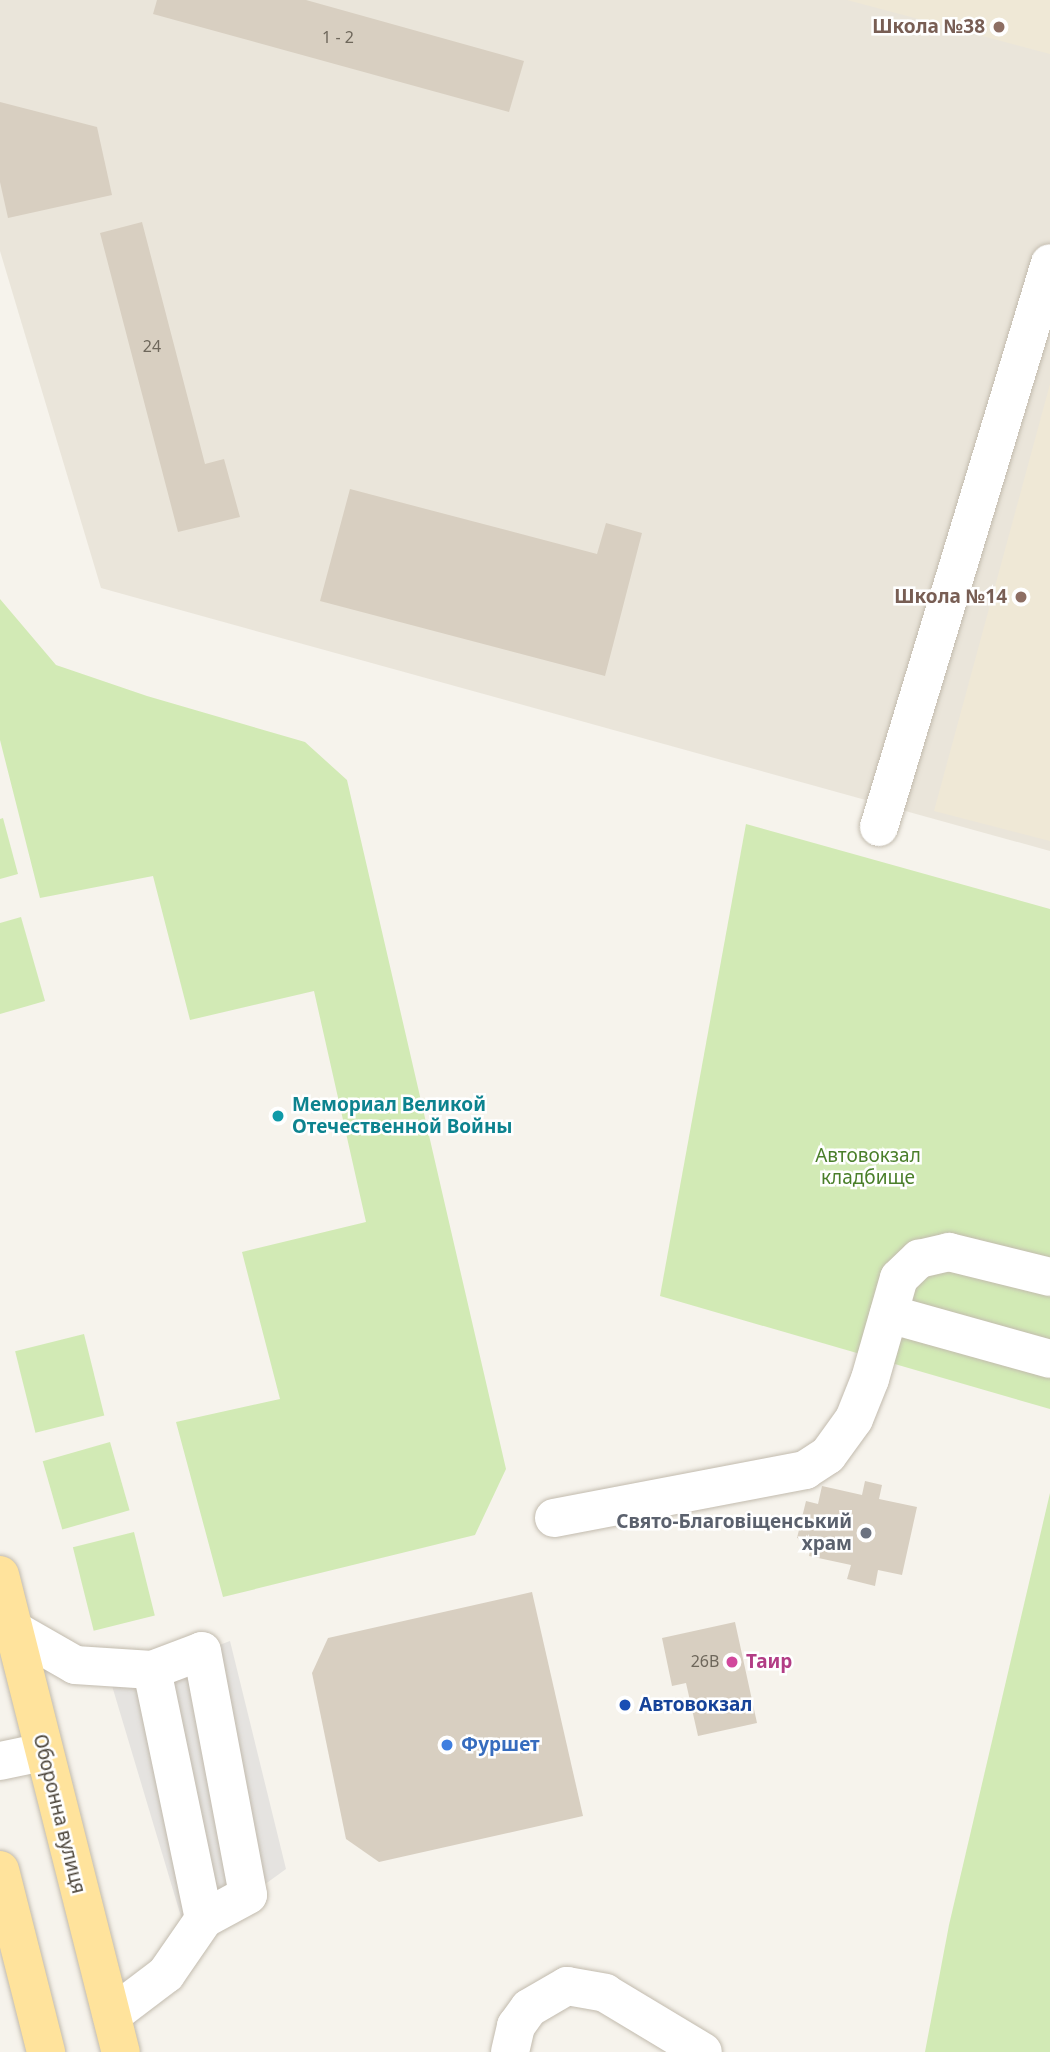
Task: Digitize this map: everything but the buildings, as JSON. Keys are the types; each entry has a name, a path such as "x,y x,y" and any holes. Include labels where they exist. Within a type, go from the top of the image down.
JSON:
{"main road":[{"name":"Оборонна вулиця","path":"0,1575 121,2052"},
{"path":"0,1870 46,2052"}],"lane":[{"path":"878,827 1050,263"},
{"path":"554,1518 805,1470 828,1455 853,1419 870,1379 899,1278 919,1259 949,1252 1050,1277"},
{"path":"889,1314 1050,1359"},
{"path":"13,1630 75,1665 152,1670 202,1651 248,1895 204,1919 166,1974 112,2015"},
{"path":"152,1670 204,1919"},
{"path":"0,1761 43,1752"},
{"path":"510,2052 516,2026 529,2008 567,1986 605,1993 703,2052"}],"shaded area":[{"path":"0,0 1050,0 1050,851 101,588 0,251"},
{"name":"Школа №38","path":"847,0 1050,0 1050,54"},
{"name":"Школа №14","path":"1050,384 1050,841 934,811"},
{"path":"230,1641 286,1869 188,1940 107,1669 152,1670"}],"green space":[{"path":"0,599 56,665 147,696 305,742 347,780 506,1469 475,1535 223,1597 176,1422 280,1399 242,1252 366,1222 314,991 190,1020 153,876 40,898 0,740"},
{"path":"3,818 18,874 0,879 0,819"},
{"name":"Автовокзал кладбище","path":"746,824 1050,909 1050,1409 660,1296"},
{"path":"21,917 45,1001 0,1014 0,923"},
{"path":"84,1334 104,1416 35,1433 15,1351"},
{"path":"110,1442 130,1510 62,1530 43,1461"},
{"path":"1050,1493 1050,2052 925,2052 949,1925"},
{"path":"134,1532 155,1615 94,1631 73,1547"}],"place":[{"name":"Школа №38","path":"999,27"},
{"name":"Школа №14","path":"1021,597"},
{"name":"Мемориал Великой Отечественной Войны","path":"278,1116"},
{"name":"Свято-Благовіщенський храм","path":"866,1533"},
{"name":"Таир","path":"732,1662"},
{"name":"Автовокзал","path":"625,1705"},
{"name":"Фуршет","path":"447,1745"}]}
